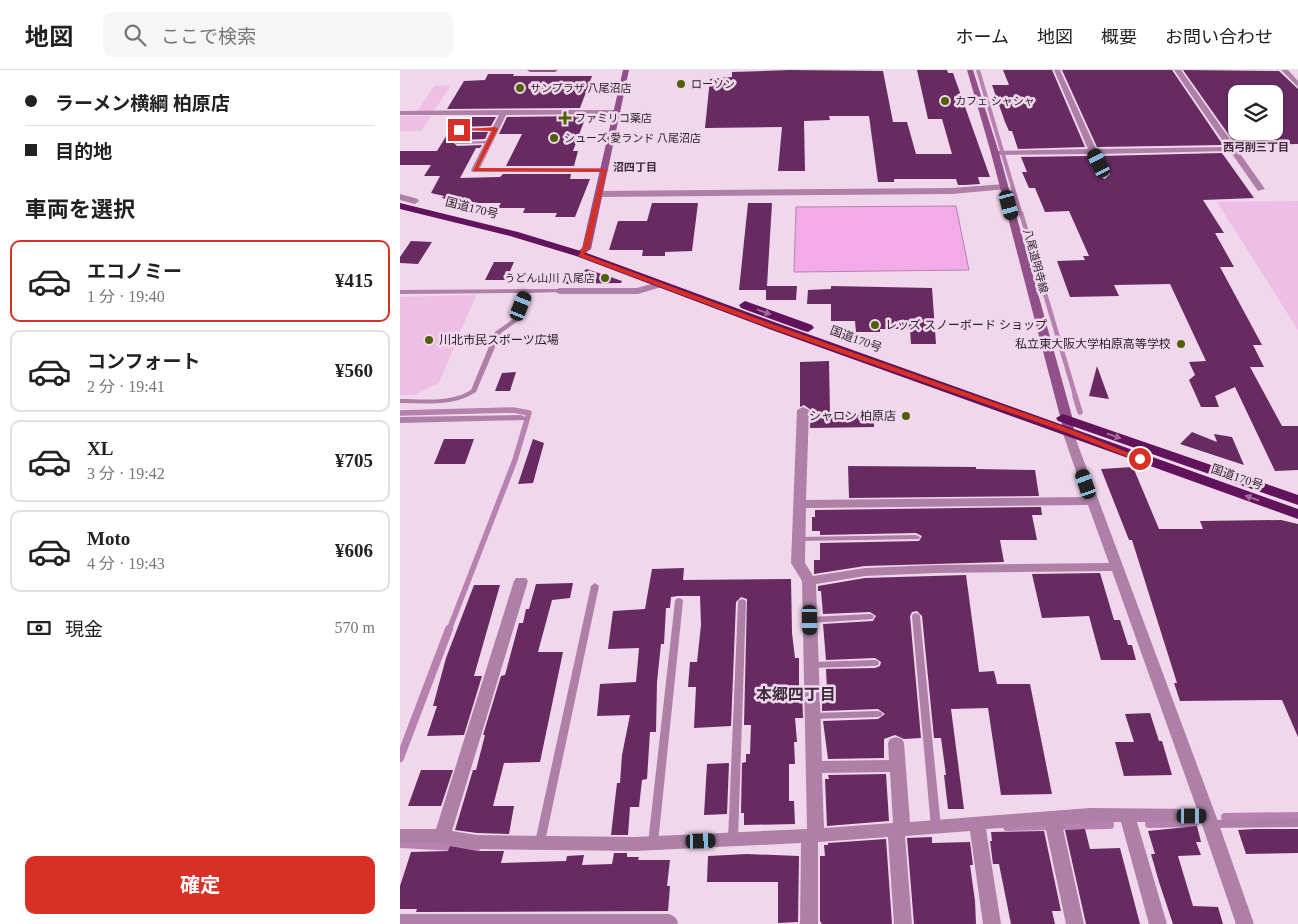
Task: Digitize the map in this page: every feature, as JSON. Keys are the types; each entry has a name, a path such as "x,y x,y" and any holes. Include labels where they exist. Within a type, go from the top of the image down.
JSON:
{"highway":[{"name":"国道170号","path":"404,203 583,252 1068,425 1123,453 1298,514"},
{"name":"国道170号","path":"583,252 773,326 1298,500"}],"main road":[{"path":"530,70 555,70"},
{"path":"583,252 605,170 626,70"},
{"name":"八尾道明寺線","path":"970,70 998,153 1004,187 1068,425"}],"street":[{"path":"1057,70 1104,175"},
{"path":"1177,70 1261,189"},
{"path":"1284,70 1298,85"},
{"path":"504,112 474,170 605,170"},
{"path":"400,113 618,112"},
{"path":"998,153 1233,150"},
{"path":"599,194 952,191 1004,187"},
{"path":"559,291 638,291 662,284"},
{"path":"803,410 798,563 809,581 814,768 810,924"},
{"path":"400,420 521,418"},
{"path":"1068,425 1092,501 1209,820 1245,924"},
{"path":"800,504 1092,501"},
{"path":"809,581 865,572 1116,567"},
{"path":"442,836 520,581"},
{"path":"896,743 903,924"},
{"path":"814,768 898,766"},
{"path":"400,836 442,836 477,842 653,843 898,832 936,827 978,828 1053,824 1127,815 1209,820"},
{"path":"1127,815 1158,924"},
{"path":"1053,824 1076,924"},
{"path":"978,828 992,924"},
{"path":"400,922 669,922"}],"lane":[{"path":"459,130 495,129"},
{"path":"457,143 489,142"},
{"path":"400,400 455,400 465,398 474,391 498,332 516,320 527,291"},
{"path":"400,292 559,291"},
{"path":"799,539 916,537"},
{"path":"540,842 595,586"},
{"path":"653,843 679,601"},
{"path":"733,840 742,602"},
{"path":"916,616 936,827"},
{"path":"810,620 870,617"},
{"path":"811,665 875,663"},
{"path":"813,716 878,714"},
{"path":"1209,820 1298,823"}],"shaded area":[{"path":"451,85 434,111 417,112 434,86"},
{"path":"400,116 431,116 421,131 400,131"},
{"path":"1298,201 1298,330 1217,202"},
{"path":"956,206 969,270 794,272 796,207"},
{"name":"川北市民スポーツ広場","path":"476,295 439,383 414,395 400,395 400,297"}],"building":[{"path":"790,70 883,71 893,122 907,122 916,154 952,154 942,119 928,119 917,70 947,70 948,73 953,73 990,177 978,177 980,184 965,185 958,185 956,179 894,179 894,182 878,182 869,116 829,116 830,120 804,121 805,171 778,171 782,127 705,128 710,79 732,77 732,72"},
{"path":"1003,70 1052,70 1085,147 1018,149 1012,131 1009,131 1005,122 992,85 1009,85"},
{"path":"1062,70 1172,70 1223,145 1097,147"},
{"path":"1183,70 1279,71 1298,89 1298,144 1236,145 1232,140 1283,140 1283,85 1228,85 1228,134"},
{"path":"488,74 514,74 513,76 592,76 580,108 447,109 464,81 485,80"},
{"path":"586,116 573,151 578,151 574,166 506,166 522,134 499,134 507,117"},
{"path":"458,117 496,117 491,126 456,127 457,132 488,132 485,139 457,140 453,142 457,146 482,145 480,148 476,148 460,178 500,177 503,174 571,174 570,179 590,179 575,217 555,217 557,213 523,213 525,208 498,208 501,203 461,203 431,193 440,176 424,176 431,165 400,165 400,151 437,151"},
{"path":"1222,153 1254,198 1203,200 1224,233 1215,233 1234,267 1220,267 1262,345 1253,345 1264,367 1250,367 1282,426 1298,426 1298,470 1275,471 1235,387 1215,396 1219,407 1201,407 1189,380 1195,375 1189,362 1206,361 1170,284 1114,285 1119,296 1070,297 1057,261 1085,260 1083,256 1089,256 1069,211 1045,212 1035,188 1029,188 1022,172 1027,172 1021,157 1089,156 1098,176 1105,179 1110,174 1101,156"},
{"path":"652,203 698,203 692,251 665,252 665,256 642,256 643,250 609,250 618,221 647,221"},
{"path":"748,203 772,203 767,286 797,286 796,300 766,300 766,290 739,290"},
{"path":"411,241 432,242 418,264 400,263 400,257"},
{"path":"494,262 514,262 506,280 485,280"},
{"path":"587,269 622,281 621,283 561,284"},
{"path":"831,286 932,288 936,344 911,344 910,329 880,329 880,332 856,332 855,321 831,321 831,304 807,304 808,290 831,289"},
{"path":"829,361 830,413 874,412 874,427 810,428 811,410 804,405 800,407 800,362"},
{"path":"1097,366 1109,399 1089,396"},
{"path":"516,372 510,391 495,391 502,373"},
{"path":"1192,432 1217,442 1214,434 1232,437 1244,465 1180,444"},
{"path":"444,439 474,439 465,464 434,464"},
{"path":"533,439 544,443 533,483 518,484"},
{"path":"848,466 976,467 976,469 1035,470 1039,496 849,498"},
{"path":"1133,467 1159,529 1203,529 1200,521 1281,520 1298,524 1298,737 1282,700 1180,701 1174,683 1177,683 1132,540 1129,540 1101,469"},
{"path":"1041,507 1042,515 1032,515 1037,540 1000,540 1004,562 865,566 814,574 814,560 820,560 820,543 919,541 922,536 916,533 820,535 820,531 812,531 812,517 815,517 815,510"},
{"path":"684,568 683,580 791,579 792,633 795,658 799,658 799,692 802,692 803,718 795,718 797,742 794,742 795,764 789,764 789,801 794,801 795,824 744,825 744,813 741,813 742,763 746,762 746,754 750,754 751,725 744,725 747,599 741,597 736,602 731,726 694,728 696,687 688,687 690,662 697,662 701,625 700,596 678,596 671,597 670,608 666,608 664,644 661,644 657,682 656,732 650,732 647,779 642,780 639,807 630,807 628,835 611,835 617,783 620,783 622,755 630,715 597,716 600,684 636,682 639,648 608,649 613,611 645,609 652,569"},
{"path":"1100,573 1114,620 1120,620 1128,645 1132,645 1136,660 1101,660 1089,616 1042,618 1032,574"},
{"path":"966,575 979,672 994,671 997,684 1030,684 1052,794 1001,795 988,708 951,709 964,809 948,809 941,738 934,738 922,616 917,611 912,612 910,616 921,738 904,739 895,735 884,739 884,758 828,759 823,721 878,719 885,714 878,709 822,711 822,691 827,691 826,669 875,668 880,666 881,662 875,658 826,660 823,624 873,621 876,616 870,612 823,614 821,591 818,591 818,586 865,578"},
{"path":"573,583 570,598 552,600 538,652 563,652 540,762 504,763 493,806 514,806 509,834 455,830 473,770 476,770 485,735 483,735 501,676 505,675 519,623 523,623 526,609 529,609 536,584"},
{"path":"474,585 500,585 474,676 482,676 464,735 427,736 437,706 433,706 446,658"},
{"path":"1150,713 1159,741 1162,741 1172,775 1124,776 1115,742 1134,742 1125,714"},
{"path":"729,763 727,814 704,815 707,764"},
{"path":"421,770 453,770 441,806 408,806"},
{"path":"886,774 889,821 827,826 825,779 829,779 828,775"},
{"path":"1197,826 1201,842 1196,842 1201,855 1178,856 1193,906 1218,907 1223,924 1173,924 1151,854 1155,854 1148,831"},
{"path":"1085,829 1090,849 1120,848 1140,924 1086,924 1065,830"},
{"path":"1298,829 1298,853 1246,854 1238,830"},
{"path":"1044,831 1061,911 1052,911 1055,924 1011,924 999,864 993,864 990,841 992,841 991,832"},
{"path":"932,837 932,843 970,842 973,865 970,865 976,924 914,924 907,838"},
{"path":"886,839 892,924 822,924 820,921 820,856 825,856 824,845 828,845 828,843"},
{"path":"450,846 477,851 504,851 501,863 566,861 567,856 584,855 582,865 612,864 614,853 627,853 627,857 639,857 638,860 670,860 667,886 670,886 668,911 416,912 417,909 400,909 400,886 411,852 448,851"},
{"path":"747,854 799,856 798,922 778,923 778,882 707,882 708,856"}],"waterway":[{"path":"978,70 1021,215"},
{"path":"1021,213 1076,398"},
{"path":"1075,396 1080,412"},
{"path":"400,413 513,410 529,413 515,460 449,630"},
{"path":"400,758 449,629"},
{"path":"1225,817 1298,816"},
{"path":"1149,824 1194,823"},
{"path":"1007,827 1110,825"},
{"path":"400,844 476,848"}],"place":[{"name":"ローソン","path":"681,84"},
{"name":"サンプラザ 八尾沼店","path":"520,88"},
{"name":"カフェ シャシャ","path":"945,101"},
{"name":"ファミリコ薬店","path":"565,118"},
{"name":"シューズ 愛ランド 八尾沼店","path":"554,138"},
{"name":"うどん山川 八尾店","path":"605,278"},
{"name":"レッズ スノーボード ショップ","path":"875,325"},
{"name":"川北市民スポーツ広場","path":"429,340"},
{"name":"私立東大阪大学柏原高等学校","path":"1181,344"},
{"name":"シャロン 柏原店","path":"906,416"}],"district":[{"name":"西弓削三丁目","path":"1256,147"},
{"name":"沼四丁目","path":"635,167"},
{"name":"本郷四丁目","path":"796,694"}],"route":[{"path":"459,130 495,129 474,170 605,170 586,248 580,254 773,326 1068,430 1140,459"}]}
